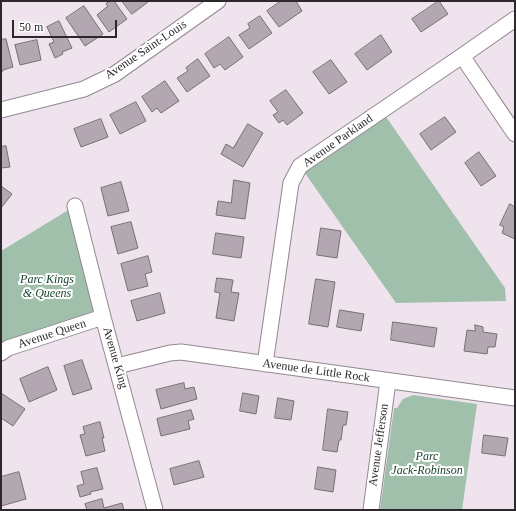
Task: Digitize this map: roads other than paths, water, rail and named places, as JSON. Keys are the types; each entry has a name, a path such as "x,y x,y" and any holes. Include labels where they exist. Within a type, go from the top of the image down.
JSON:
{"street":[{"name":"Avenue Saint-Louis","path":"1,110 84,89 115,74 218,1"},
{"name":"Avenue Parkland","path":"265,364 291,183 300,166 515,19"},
{"path":"462,56 515,134"},
{"name":"Avenue King","path":"75,206 155,510"},
{"name":"Avenue Queen","path":"1,353 8,348 103,317"},
{"name":"Avenue de Little Rock","path":"117,366 170,352 181,352 515,398"},
{"name":"Avenue Jefferson","path":"371,510 388,381"}],"park label":[{"name":"Parc Kings & Queens","path":"47,287"},
{"name":"Parc Jack-Robinson","path":"427,464"}]}
